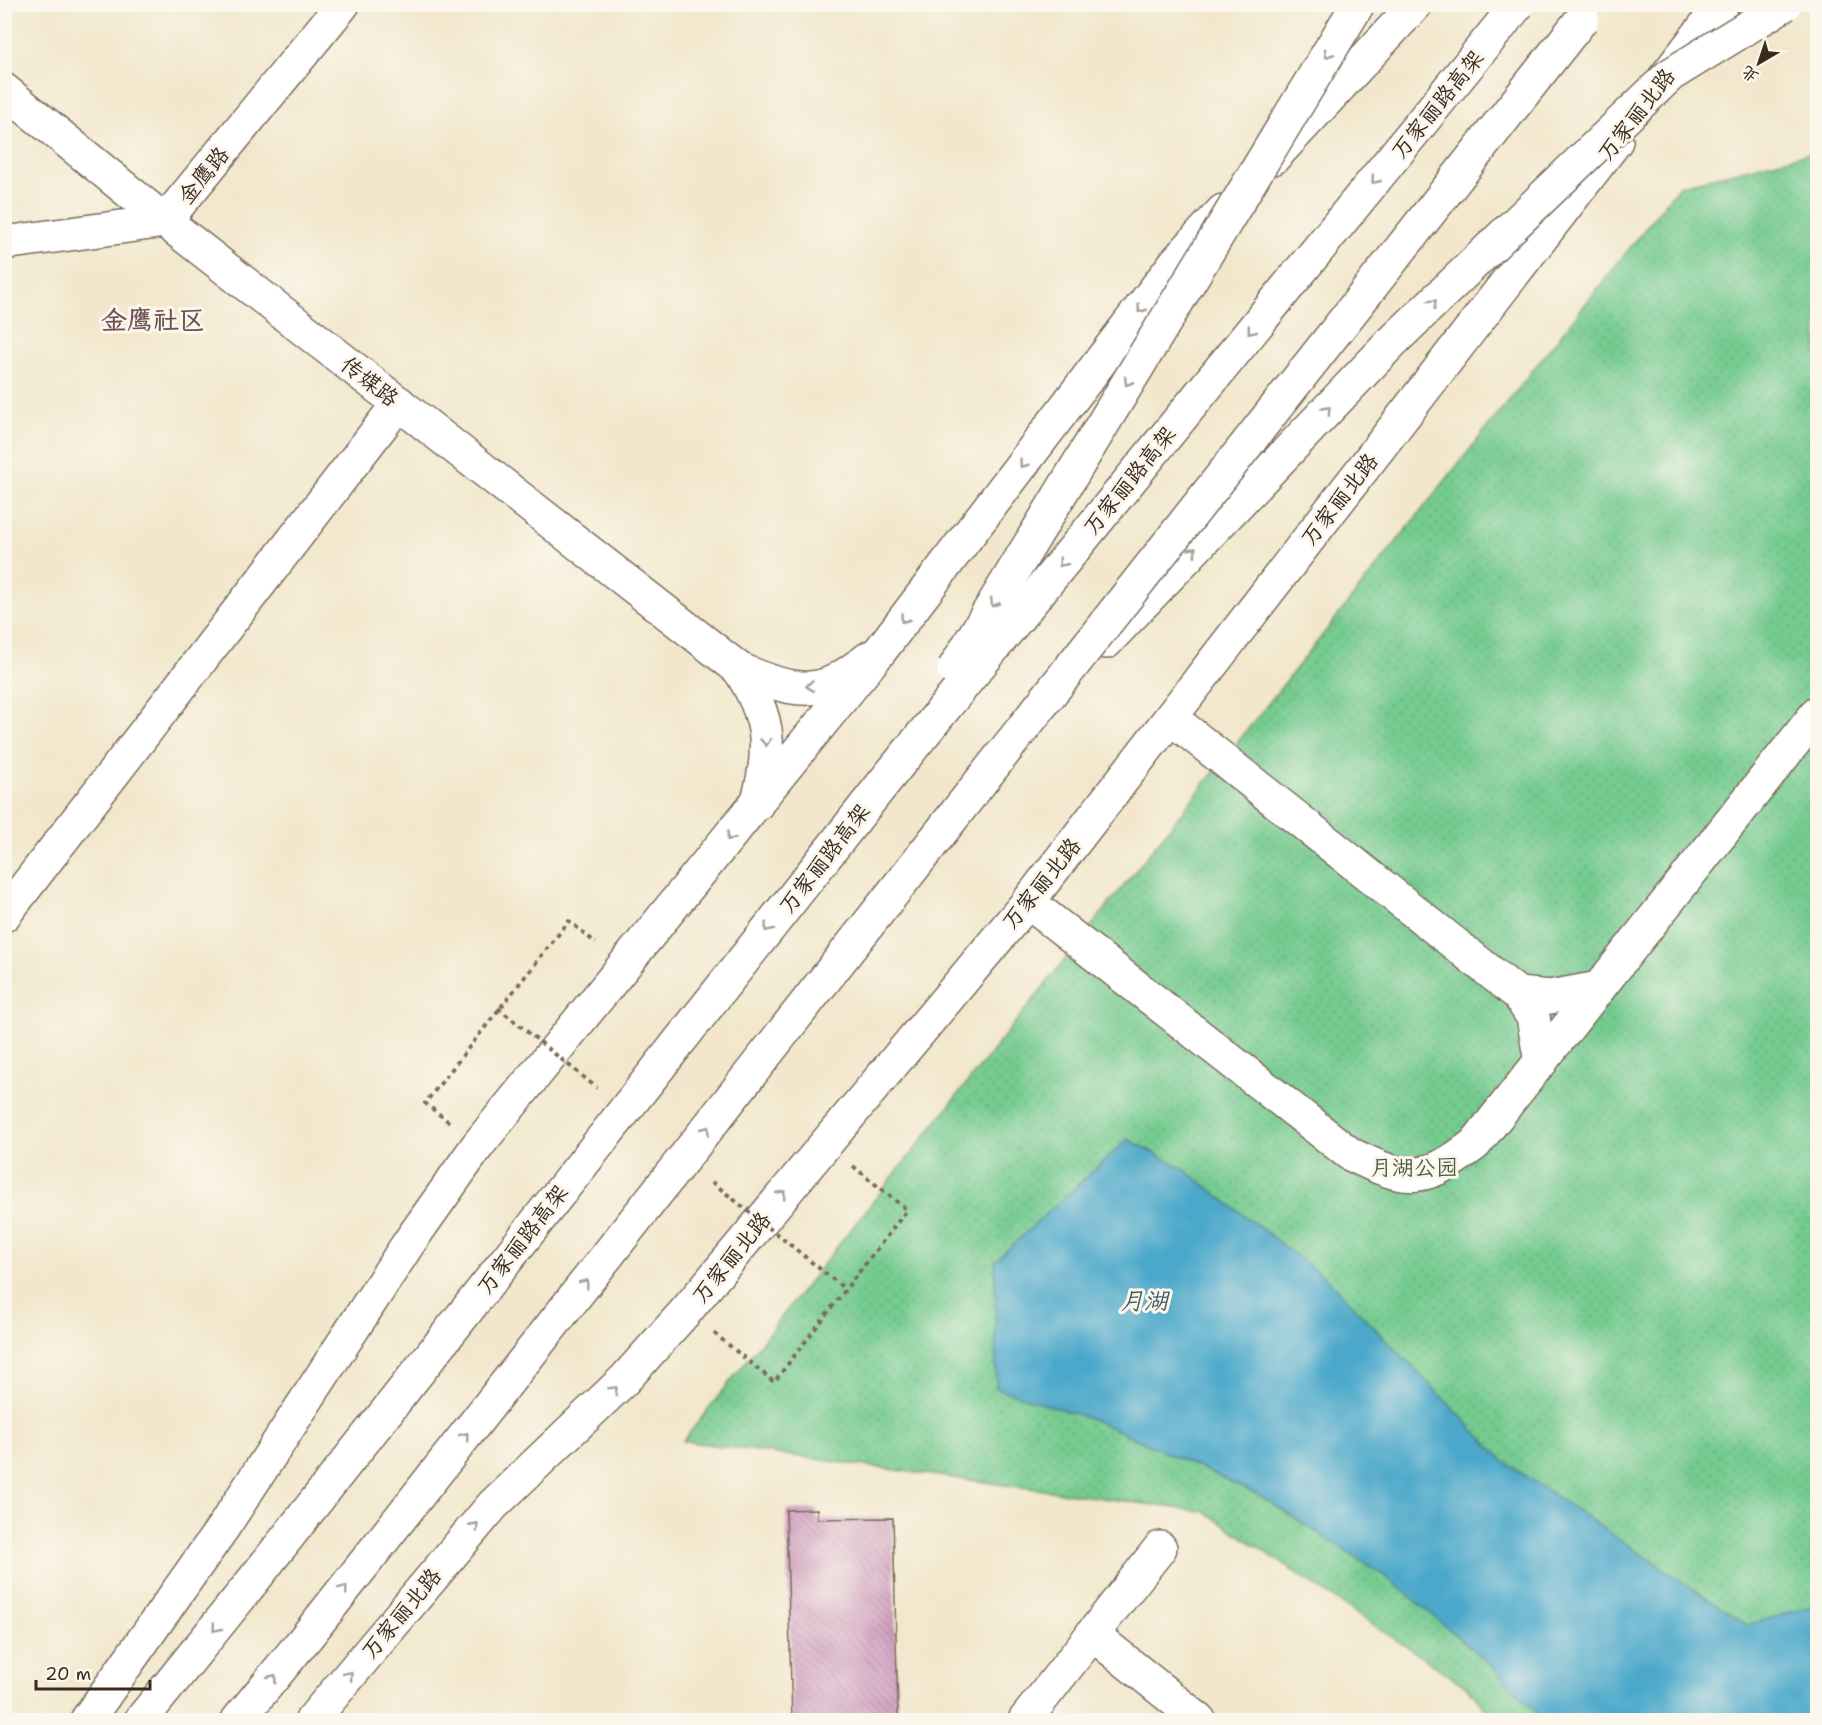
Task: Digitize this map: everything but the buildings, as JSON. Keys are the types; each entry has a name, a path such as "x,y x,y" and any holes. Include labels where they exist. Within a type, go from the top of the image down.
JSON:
{"main road":[{"name":"金鹰路","path":"4,243 165,220 343,4"},
{"path":"889,776 1358,4"},
{"path":"87,1720 224,1526 408,1244 478,1145 880,651 1176,262 1416,4"},
{"name":"万家丽路高架","path":"141,1720 889,776 1518,4"},
{"path":"237,1720 1022,731 1594,4"},
{"name":"万家丽北路","path":"312,1720 493,1505 625,1379 686,1311 1028,902 1722,4"},
{"path":"1022,731 1391,343 1670,75 1785,4"},
{"name":"传媒路","path":"4,90 165,220 739,669"},
{"path":"4,915 399,403"},
{"path":"739,669 782,686 809,687 833,682 880,651"},
{"path":"739,669 755,694 763,720 767,770 757,804"},
{"path":"1028,902 1350,1154 1387,1172 1419,1175 1448,1165 1475,1144 1818,712"},
{"path":"1170,718 1518,994 1533,1017 1541,1062"},
{"path":"1518,994 1550,997 1599,988"},
{"path":"1024,1720 1160,1548"},
{"path":"1092,1634 1198,1720"}],"path":[{"path":"425,1103 568,921"},
{"path":"686,1311 774,1382 907,1210 825,1143"}],"green space":[{"name":"月湖公园","path":"1817,151 1817,1720 1494,1720 1468,1688 1205,1512 683,1441 1679,186"}],"water":[{"name":"月湖","path":"1128,1139 1184,1169 1330,1282 1505,1462 1747,1625 1817,1605 1817,1720 1544,1720 1483,1658 1388,1578 1257,1494 1094,1420 996,1388 995,1261"}],"district":[{"name":"金鹰社区","path":"153,320"}]}
